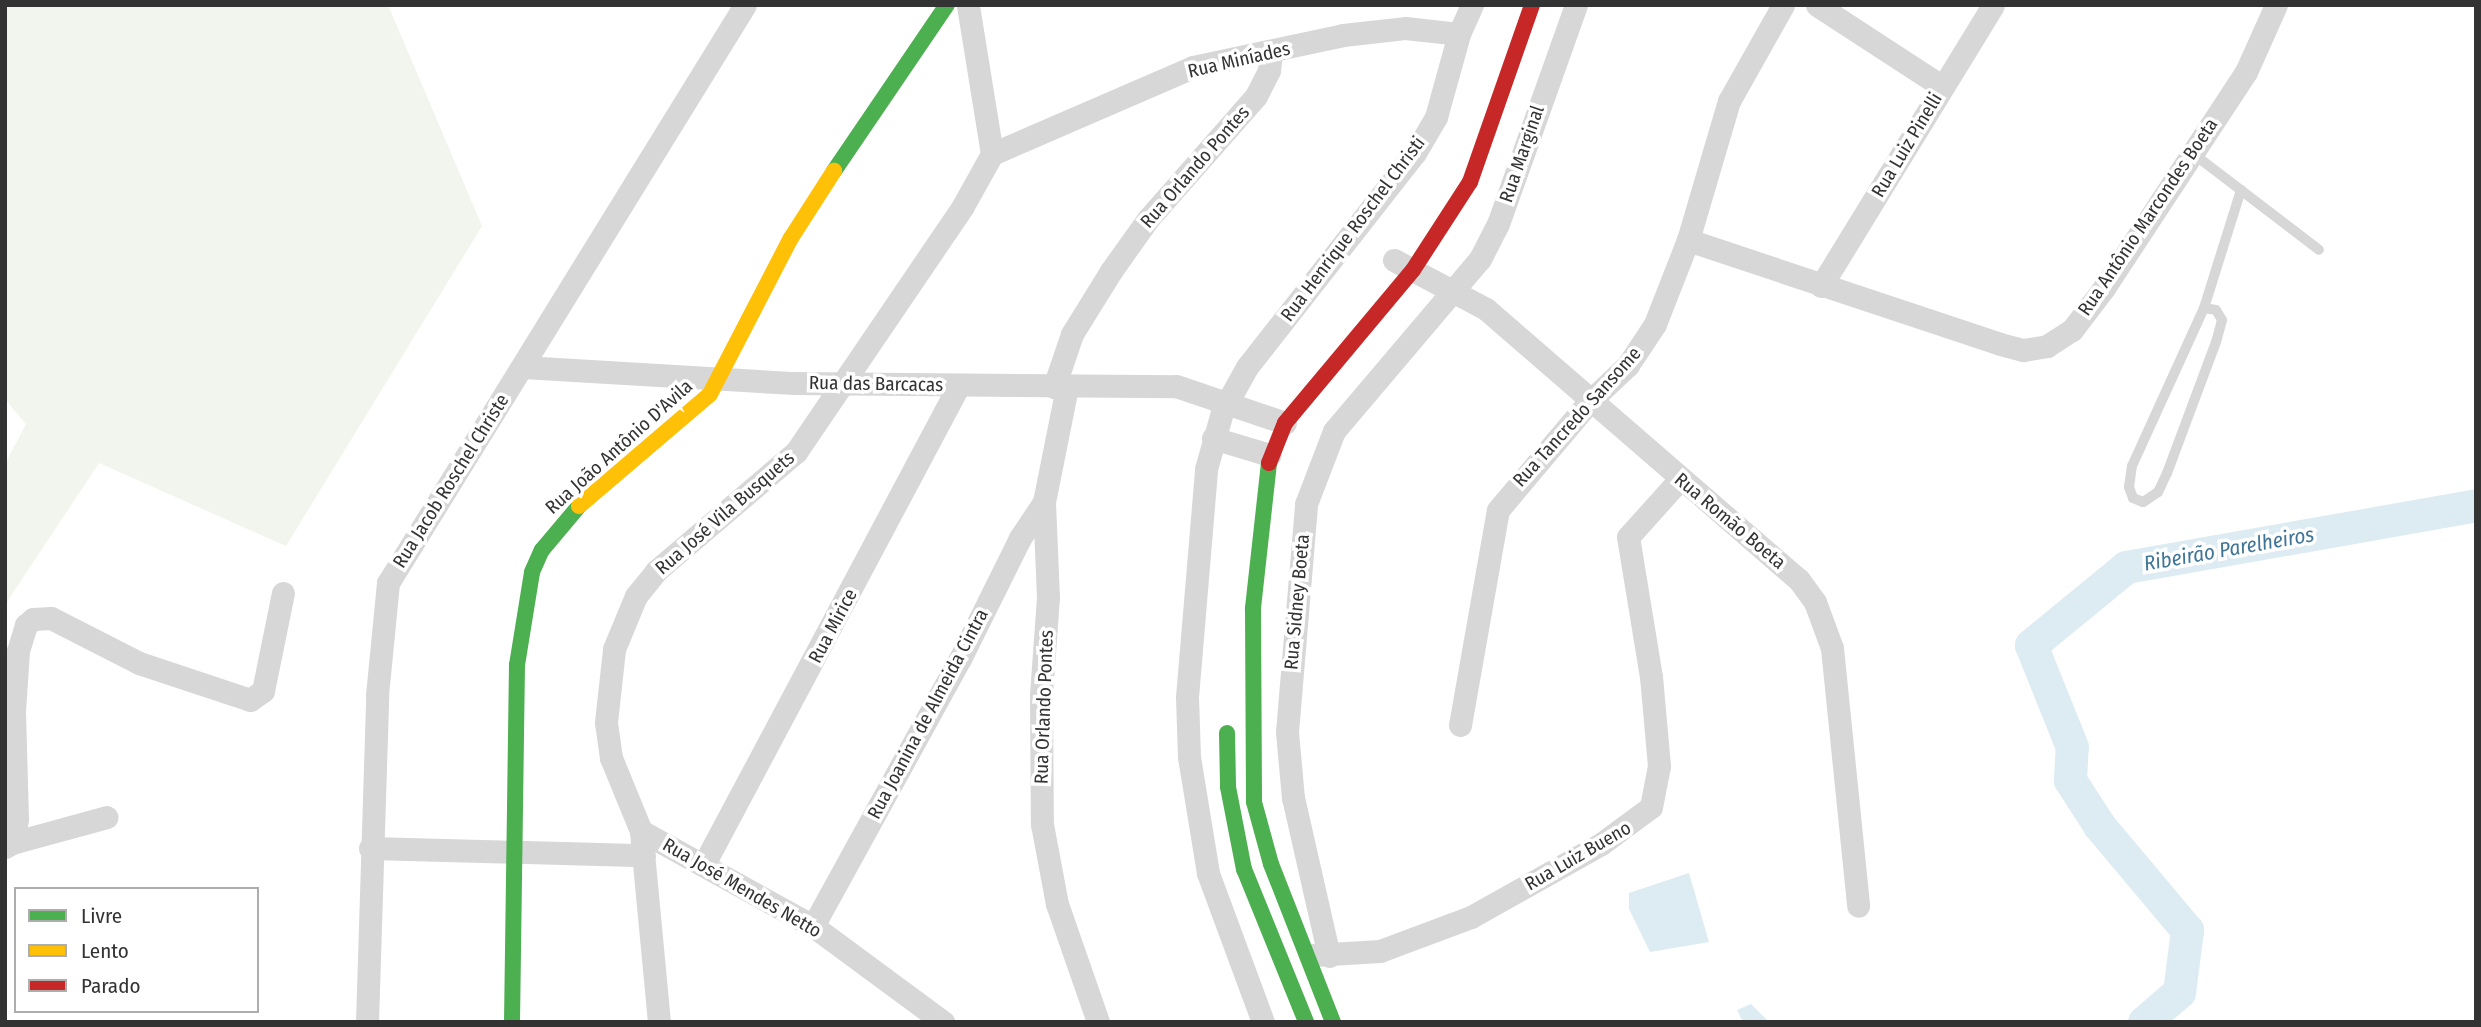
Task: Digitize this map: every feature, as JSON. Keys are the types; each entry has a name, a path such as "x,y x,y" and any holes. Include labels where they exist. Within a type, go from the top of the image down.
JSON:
{"main road":[{"name":"Rua João Antônio D'Avila","path":"512,1022 517,665 532,572 563,523 710,394 791,238 897,73 947,5"},
{"path":"1333,1022 1316,961 1271,864 1254,802 1250,752 1258,456 1275,415 1398,262 1470,182 1532,5"},
{"path":"1425,219 1438,198"},
{"path":"1228,718 1228,787 1244,869 1306,1022"}],"street":[{"name":"Rua Jacob Roschel Christe","path":"367,1022 370,848 381,624 388,583 438,496 523,367 606,225 745,5"},
{"path":"968,5 992,154"},
{"name":"Rua Henrique Roschel Christi","path":"1263,1022 1208,873 1194,807 1186,697 1202,500 1213,438 1226,402 1247,367 1415,153 1448,84 1459,34 1472,5"},
{"name":"Rua Marginal","path":"1450,291 1480,259 1498,224 1576,5"},
{"name":"Rua Tancredo Sansome","path":"1461,725 1498,510 1589,402 1628,365 1656,324 1688,240 1729,101 1783,5"},
{"path":"1817,5 1943,87"},
{"name":"Rua Luiz Pinelli","path":"1821,286 1993,5"},
{"name":"Rua Antônio Marcondes Boeta","path":"1688,240 2000,344 2023,350 2047,346 2072,330 2089,310 2246,72 2276,5"},
{"name":"Rua Miníades","path":"992,154 1193,66 1271,54 1343,35 1393,30 1459,34"},
{"name":"Rua Orlando Pontes","path":"1098,1022 1056,904 1043,841 1041,695 1048,597 1044,502 1060,387 1072,334 1104,281 1148,219 1256,96 1269,70 1271,54"},
{"name":"Rua José Vila Busquets","path":"652,1018 641,831 611,758 606,722 614,649 622,622 656,571 796,452 963,206 992,154"},
{"name":"Rua Romão Boeta","path":"1398,262 1486,309 1589,402 1799,580 1826,622 1858,906"},
{"name":"Rua Sidney Boeta","path":"1316,961 1293,798 1287,732 1306,504 1334,430 1450,291"},
{"name":"Rua das Barcacas","path":"523,367 841,384 1176,386 1226,402"},
{"name":"Rua Mirice","path":"704,864 958,386"},
{"path":"1226,402 1275,415"},
{"path":"1213,438 1258,456"},
{"name":"Rua Luiz Bueno","path":"1316,961 1380,951 1471,917 1601,844 1651,807 1659,766 1652,690 1628,537 1680,479"},
{"name":"Rua Joanina de Almeida Cintra","path":"813,926 960,659 1020,538 1044,502"},
{"path":"8,845 17,819 13,711 18,651 26,625 33,619 51,618 139,663 250,700 263,691 283,593"},
{"path":"8,845 107,817"},
{"name":"Rua José Mendes Netto","path":"641,831 813,926 943,1022"},
{"name":"Rua José Mendes Netto","path":"370,848 644,855"},
{"path":"1208,873 1271,864"},
{"path":"1287,973 1316,961"}],"lane":[{"path":"2191,152 2319,250"},
{"path":"2204,308 2216,310 2222,320 2217,342 2167,473 2158,492 2143,502 2133,498 2129,487 2132,466 2204,308 2241,190"}],"shaded area":[{"path":"5,5 388,5 482,226 286,546 99,463 5,605 5,464 26,424 5,399"},
{"path":"1689,873 1709,942 1650,952 1629,909 1629,893"},
{"path":"1751,1004 1769,1022 1743,1022 1737,1010"}],"waterway":[{"name":"Ribeirão Parelheiros","path":"2144,1022 2179,992 2187,930 2099,825 2070,780 2072,747 2031,645 2126,567 2476,505"}],"traffic: fast":[{"path":"834,171 947,5"},
{"path":"1269,463 1253,609 1254,802 1271,864 1333,1022"},
{"path":"512,1022 517,665 532,572 542,550 579,506"},
{"path":"1227,733 1228,787 1244,869 1306,1022"}],"traffic: slow":[{"path":"579,506 710,394 791,238 834,171"}],"traffic: jam":[{"path":"1269,463 1285,423 1413,270 1470,182 1532,5"}]}
